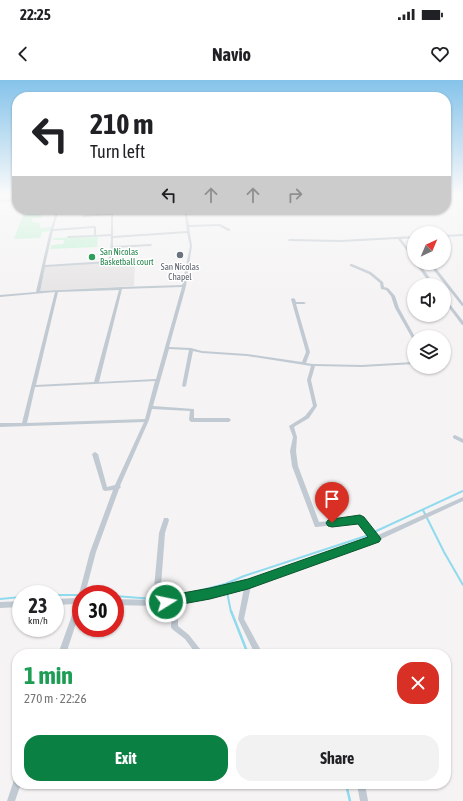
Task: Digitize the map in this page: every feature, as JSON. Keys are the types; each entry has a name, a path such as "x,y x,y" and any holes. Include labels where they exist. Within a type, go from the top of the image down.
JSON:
{"street":[{"path":"38,292 52,230 71,229"},
{"path":"94,229 96,236"},
{"path":"43,266 110,262 112,249 111,229"},
{"path":"84,585 93,552 118,487 147,420 184,286 191,246 188,229"},
{"path":"68,237 189,232"},
{"path":"451,236 463,235"},
{"path":"289,240 341,241 407,237"},
{"path":"399,238 407,249"},
{"path":"112,249 150,245"},
{"path":"112,249 147,249"},
{"path":"351,265 370,273 382,283 382,288 387,289 393,296 397,308 409,330"},
{"path":"436,270 463,305"},
{"path":"0,296 38,292 184,286"},
{"path":"96,383 121,288"},
{"path":"24,424 57,291"},
{"path":"303,364 308,352 294,301 304,303"},
{"path":"451,308 463,324"},
{"path":"167,348 247,355 313,366 362,366 407,363"},
{"path":"184,386 191,349"},
{"path":"313,366 309,380 315,406 307,418 291,426 295,438 293,451 295,466 317,524 360,520 375,539"},
{"path":"34,386 158,380"},
{"path":"150,407 192,410 191,420 228,420"},
{"path":"0,425 147,420"},
{"path":"455,437 463,441"},
{"path":"95,454 105,489 118,487"},
{"path":"124,602 156,603 248,584 375,539 463,499"},
{"path":"156,603 162,533 166,520"},
{"path":"248,584 241,619 256,649"},
{"path":"175,600 174,627 187,637 196,649"},
{"path":"0,605 12,604"},
{"path":"64,649 72,625"},
{"path":"11,801 15,789"},
{"path":"362,789 364,801"}],"shaded area":[{"path":"135,261 134,286 38,291 44,268 46,266"}],"green space":[{"path":"18,229 51,229 50,231 42,232 40,238 14,239"},
{"path":"98,237 97,247 50,249 52,245 63,244 64,240 53,240 53,238"}],"waterway":[{"path":"372,533 463,491"},
{"path":"423,510 444,552 463,585"},
{"path":"183,595 225,584 244,576 369,535"},
{"path":"227,592 231,612"},
{"path":"64,595 72,595"},
{"path":"124,597 153,599"},
{"path":"0,599 12,598"},
{"path":"231,611 246,649"},
{"path":"347,789 350,801"}],"place":[{"name":"San Nicolas Chapel","path":"180,255"},
{"name":"San Nicolas Basketball court","path":"92,257"}],"route":[{"path":"166,602 210,594 248,584 375,539 360,520 332,523"}]}
